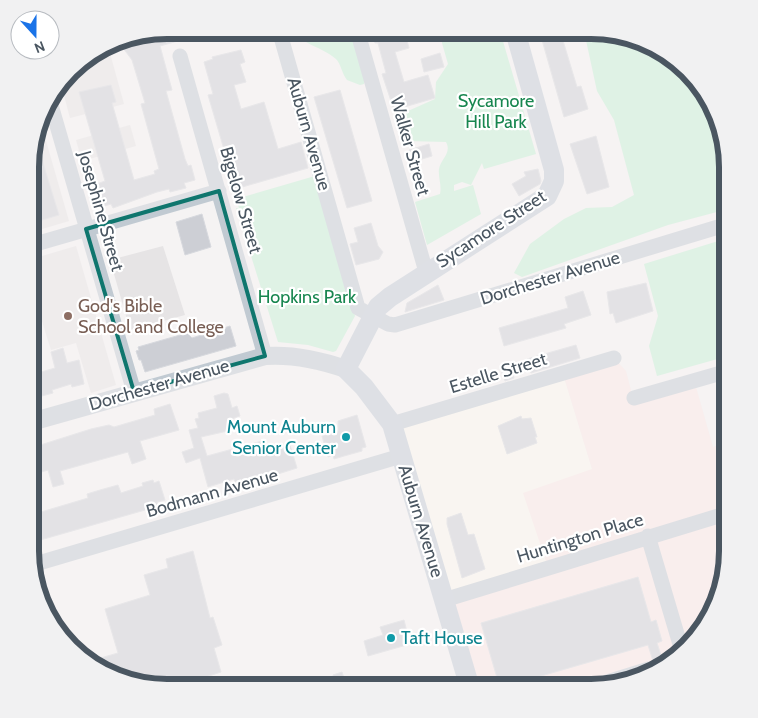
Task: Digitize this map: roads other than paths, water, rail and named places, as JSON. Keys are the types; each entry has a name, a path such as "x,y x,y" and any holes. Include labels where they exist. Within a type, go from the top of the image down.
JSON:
{"main road":[{"name":"Sycamore Street","path":"346,369 378,307 390,296 496,230 547,196 552,188 554,170 518,39"},
{"name":"Auburn Avenue","path":"346,369 364,387 392,424 467,679"}],"street":[{"name":"Auburn Avenue","path":"282,39 358,308 374,315"},
{"name":"Walker Street","path":"360,39 426,272"},
{"name":"Bigelow Street","path":"180,56 265,356"},
{"name":"Josephine Street","path":"52,112 134,392"},
{"path":"39,243 219,191"},
{"name":"Dorchester Avenue","path":"374,315 388,324 395,325 719,227"},
{"name":"Dorchester Avenue","path":"39,420 265,356 280,355 315,359 346,369"},
{"name":"Estelle Street","path":"392,424 614,358"},
{"path":"634,398 719,374"},
{"name":"Bodmann Avenue","path":"39,563 401,456"},
{"name":"Huntington Place","path":"444,600 719,516"},
{"path":"648,536 680,643"}],"place":[{"name":"God's Bible School and College","path":"68,316"},
{"name":"Mount Auburn Senior Center","path":"346,437"},
{"name":"Taft House","path":"391,638"}],"park label":[{"name":"Sycamore Hill Park","path":"496,111"},
{"name":"Hopkins Park","path":"307,297"}]}
